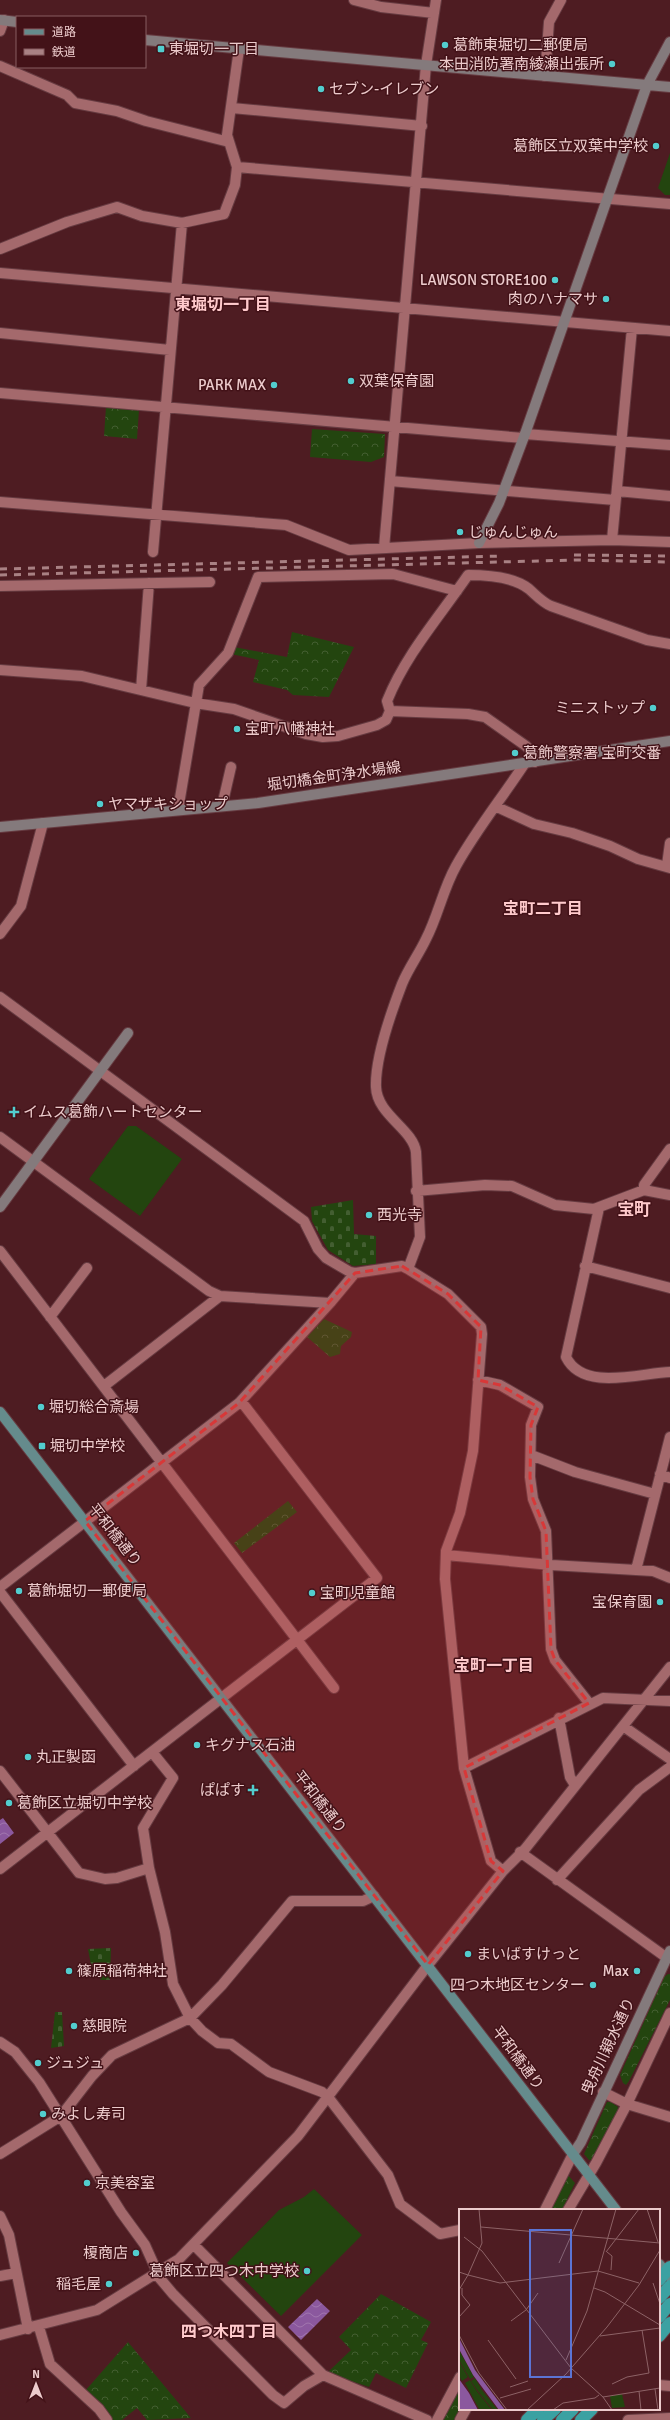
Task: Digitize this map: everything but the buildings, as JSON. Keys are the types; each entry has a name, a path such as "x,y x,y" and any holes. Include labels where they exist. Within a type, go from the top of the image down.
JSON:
{"highway":[{"path":"660,2297 670,2286"},
{"path":"660,2316 670,2304"},
{"path":"660,2335 670,2323"},
{"path":"527,2420 537,2410"},
{"path":"543,2420 554,2410"},
{"path":"562,2420 572,2410"},
{"path":"581,2420 591,2410"}],"main road":[{"name":"平和橋通り","path":"0,1412 615,2209"}],"street":[{"path":"354,0 381,7 434,12"},
{"path":"384,548 422,126 426,65 436,0"},
{"path":"545,76 549,22 561,0"},
{"path":"0,31 2,20 16,22"},
{"path":"146,40 670,87"},
{"path":"479,543 504,490 524,436 647,85 670,42"},
{"path":"0,250 67,222 117,207 142,216 182,223 224,214 235,185 237,167 227,135 232,108 239,49"},
{"path":"0,66 67,95 75,103 117,111 146,122 229,142"},
{"path":"232,108 422,126"},
{"path":"237,167 670,204"},
{"path":"153,552 182,223"},
{"path":"0,272 670,331"},
{"path":"612,540 632,328"},
{"path":"0,333 170,350"},
{"path":"0,393 395,428 621,441 670,446"},
{"path":"390,480 504,490 616,496 670,496"},
{"path":"0,502 156,513 286,525 304,530 344,550 479,543 612,540 670,542"},
{"path":"178,810 199,685 228,653 258,578 393,574 457,591"},
{"path":"0,670 82,676 195,703 234,709 306,734 323,737 338,736 377,725 386,720 390,711 387,701 392,689 425,633 468,575 494,575 528,588 541,601 551,606 647,640 670,644"},
{"path":"0,586 210,582"},
{"path":"141,690 150,583"},
{"path":"390,711 468,714 485,717 526,746 534,756 535,762"},
{"name":"堀切橋金町浄水場線","path":"0,827 222,806 332,793 670,742"},
{"path":"408,1268 420,1237 416,1191 415,1144 390,1118 376,1087 381,1052 403,983 428,934 455,868 472,839 497,807 525,763"},
{"path":"222,806 231,767"},
{"path":"497,807 534,824 572,833 610,846 638,859 668,866 670,843"},
{"path":"0,934 21,906 43,823"},
{"path":"0,997 304,1221 318,1249 337,1264 356,1273 402,1266 408,1268 448,1294 481,1327 482,1341 473,1451 460,1513 446,1555 445,1579 464,1768 491,1860 503,1871"},
{"path":"0,1207 128,1033"},
{"path":"0,1136 209,1291 220,1296 330,1303"},
{"path":"644,1190 644,1185 670,1149"},
{"path":"416,1191 485,1185 512,1186 555,1205 599,1208 644,1190 670,1195"},
{"path":"599,1208 566,1357 568,1361 588,1377 621,1378 651,1373 670,1372"},
{"path":"0,1251 334,1688"},
{"path":"585,1266 670,1288"},
{"path":"50,1317 87,1268"},
{"path":"0,1587 241,1401 356,1273"},
{"path":"104,1386 220,1296"},
{"path":"478,1380 500,1385 538,1406 531,1425 532,1499 546,1531 551,1648 555,1660 589,1703"},
{"path":"0,1869 377,1578 241,1401"},
{"path":"636,1570 670,1437"},
{"path":"531,1455 575,1472 655,1494"},
{"path":"660,1474 670,1478"},
{"path":"446,1555 653,1571 670,1578"},
{"path":"0,1592 134,1766"},
{"path":"0,2335 28,2328 39,2327 104,2307 157,2274 194,2245 279,2158 328,2097 428,1965 503,1871 520,1852 525,1849 670,1667"},
{"path":"464,1768 559,1718 589,1703 603,1698 670,1701"},
{"path":"559,1718 570,1777 575,1785"},
{"path":"623,1726 670,1759"},
{"path":"152,1752 174,1778 143,1828 150,1868 165,1932 173,1984 190,2018 202,2031 218,2043 231,2044 269,2072 322,2092 328,2097 388,2175 400,2204 440,2234 459,2230"},
{"path":"557,1880 639,1790 670,1767"},
{"path":"0,1771 79,1873 105,1879 117,1878 150,1868"},
{"path":"520,1852 557,1880 669,1955"},
{"path":"0,2154 61,2116 92,2076 112,2055 190,2018 222,1985 292,1901 363,1901 374,1896"},
{"name":"曳舟川親水通り","path":"573,2154 669,1955"},
{"path":"569,2209 589,2175 627,2104 670,2013"},
{"path":"0,2042 15,2052 39,2082 121,2212 145,2245 157,2274 173,2294 273,2395 284,2403 308,2383 323,2375"},
{"path":"603,2092 627,2104 670,2117"},
{"path":"546,2209 573,2154"},
{"path":"0,2216 9,2235 28,2328"},
{"path":"194,2245 323,2375 427,2420"},
{"path":"0,2276 16,2274"},
{"path":"39,2327 50,2364 99,2410 107,2420"},
{"path":"437,2420 459,2379"},
{"path":"660,2385 670,2386"},
{"path":"460,2420 465,2410"},
{"path":"628,2420 670,2418"}],"highlighted area":[{"path":"402,1266 448,1294 481,1327 478,1380 500,1385 538,1407 531,1425 530,1477 533,1499 546,1531 551,1649 555,1660 589,1703 464,1768 491,1861 503,1871 428,1965 85,1521 239,1403 355,1273"}],"green space":[{"path":"670,153 670,195 665,195 658,188"},
{"path":"106,407 139,410 137,439 104,436"},
{"path":"312,429 385,434 384,457 371,462 310,457"},
{"path":"292,632 354,647 329,697 293,695 287,690 253,682 259,660 231,654 234,647 287,657"},
{"path":"128,1126 136,1126 182,1159 140,1216 89,1179"},
{"path":"353,1200 354,1234 376,1236 376,1264 353,1266 328,1250 312,1221 311,1207"},
{"path":"324,1319 352,1332 351,1337 341,1346 340,1354 330,1357 307,1337"},
{"path":"288,1501 297,1512 242,1553 234,1543"},
{"path":"111,1948 110,1980 101,1980 91,1965 88,1949"},
{"path":"670,1974 670,2000 626,2085 623,2083 620,2075 664,1977"},
{"path":"55,2012 62,2012 64,2046 51,2048"},
{"path":"607,2102 611,2102 618,2107 617,2112 593,2160 589,2160 584,2154"},
{"path":"567,2174 575,2183 562,2209 551,2209"},
{"path":"314,2189 362,2235 281,2316 227,2263 279,2210 304,2197"},
{"path":"381,2294 431,2322 421,2340 428,2343 406,2388 376,2373 369,2387 327,2373 351,2350 339,2337"},
{"path":"128,2342 191,2418 147,2420 137,2408 122,2420 112,2420 85,2391"},
{"path":"459,2388 459,2410 460,2410 455,2420 443,2420"}],"water":[{"path":"3,1818 14,1833 0,1844 0,1820"},
{"path":"317,2299 330,2311 301,2340 288,2327"}],"railway":[{"path":"574,555 670,556"},
{"path":"0,569 502,556"},
{"path":"0,575 575,560 670,562"}],"place":[{"name":"葛飾東堀切二郵便局","path":"445,45"},
{"name":"東堀切一丁目","path":"161,49"},
{"name":"本田消防署南綾瀬出張所","path":"612,64"},
{"name":"セブン-イレブン","path":"321,89"},
{"name":"葛飾区立双葉中学校","path":"656,146"},
{"name":"LAWSON STORE100","path":"555,280"},
{"name":"肉のハナマサ","path":"606,299"},
{"name":"双葉保育園","path":"351,381"},
{"name":"PARK MAX","path":"274,385"},
{"name":"じゅんじゅん","path":"460,532"},
{"name":"ミニストップ","path":"653,708"},
{"name":"宝町八幡神社","path":"237,729"},
{"name":"葛飾警察署 宝町交番","path":"515,753"},
{"name":"ヤマザキショップ","path":"100,804"},
{"name":"イムス葛飾ハートセンター","path":"14,1112"},
{"name":"西光寺","path":"369,1215"},
{"name":"堀切総合斎場","path":"41,1407"},
{"name":"堀切中学校","path":"42,1446"},
{"name":"葛飾堀切一郵便局","path":"19,1591"},
{"name":"宝町児童館","path":"312,1593"},
{"name":"宝保育園","path":"660,1602"},
{"name":"キグナス石油","path":"197,1745"},
{"name":"丸正製函","path":"28,1757"},
{"name":"ぱぱす","path":"253,1790"},
{"name":"葛飾区立堀切中学校","path":"9,1803"},
{"name":"まいばすけっと","path":"468,1954"},
{"name":"篠原稲荷神社","path":"69,1971"},
{"name":"Max","path":"637,1971"},
{"name":"四つ木地区センター","path":"593,1985"},
{"name":"慈眼院","path":"74,2026"},
{"name":"ジュジュ","path":"38,2063"},
{"name":"みよし寿司","path":"43,2114"},
{"name":"京美容室","path":"87,2183"},
{"name":"榎商店","path":"136,2253"},
{"name":"葛飾区立四つ木中学校","path":"307,2271"},
{"name":"稲毛屋","path":"109,2284"}],"district":[{"name":"東堀切一丁目","path":"223,305"},
{"name":"宝町二丁目","path":"543,909"},
{"name":"宝町","path":"634,1209"},
{"name":"宝町一丁目","path":"494,1666"},
{"name":"四つ木四丁目","path":"229,2332"}]}
